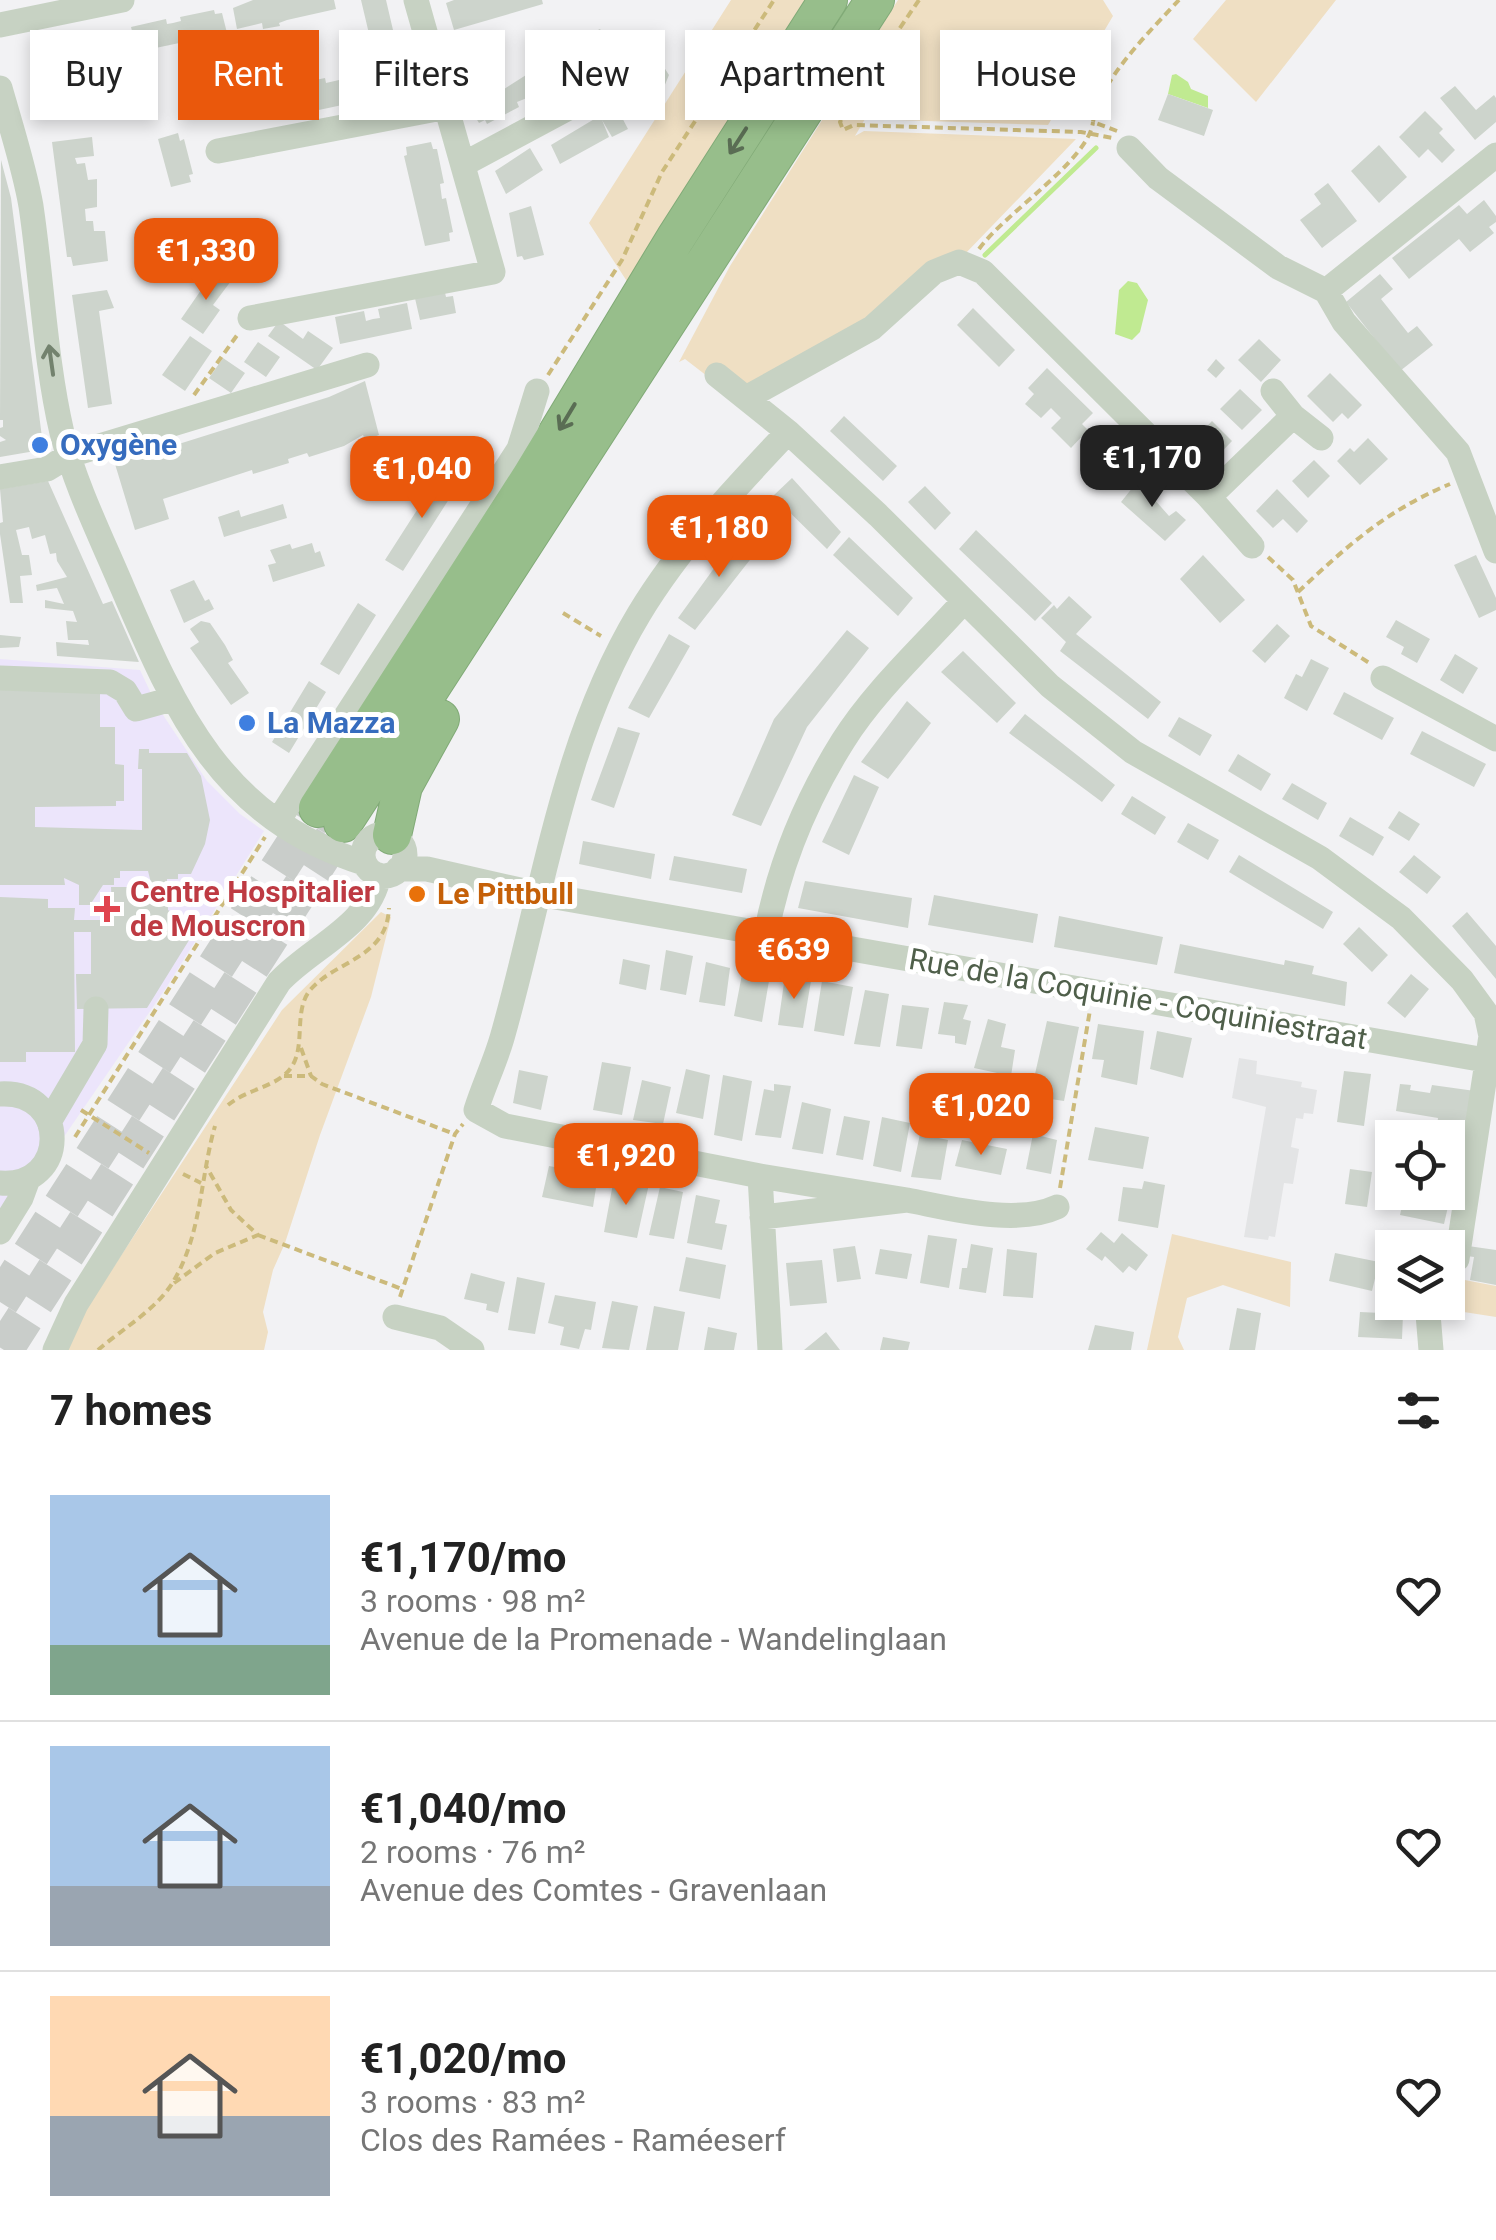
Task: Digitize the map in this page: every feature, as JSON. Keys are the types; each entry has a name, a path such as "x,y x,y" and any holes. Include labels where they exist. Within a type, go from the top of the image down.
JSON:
{"highway":[{"path":"367,852 531,477 675,240 828,0"},
{"path":"367,852 680,303 876,0"},
{"path":"367,852 415,760 591,478 653,368 680,303"}],"street":[{"path":"0,25 122,0"},
{"path":"416,0 425,30"},
{"path":"0,88 27,184 60,418 76,479 172,699 220,770 255,805 278,821 367,852 350,924 279,982 76,1304 55,1350"},
{"path":"218,152 385,120"},
{"path":"250,318 494,272 451,120"},
{"path":"464,164 546,120"},
{"path":"1128,142 1158,178 1278,267 1326,291 1344,322 1458,452 1496,550"},
{"path":"1326,291 1496,155"},
{"path":"746,398 872,328 934,272 958,262 983,272 1209,497 1252,546"},
{"path":"0,477 47,468 70,455 367,365"},
{"path":"717,375 788,432 1050,686 1133,752 1320,858 1402,918 1462,980 1486,1013 1491,1055 1462,1230"},
{"path":"278,821 519,449 537,391"},
{"path":"1273,391 1293,416 1320,438"},
{"path":"1209,497 1293,416"},
{"path":"788,432 690,541 621,648 576,754 502,1040 476,1110 505,1126 980,1214 1046,1212 1057,1207"},
{"path":"766,934 773,898 793,838 844,739 964,601"},
{"path":"0,678 110,682 125,691 136,709 172,699"},
{"path":"1383,678 1496,739"},
{"name":"Rue de la Coquinie - Coquiniestraat","path":"367,852 538,894 1093,992 1491,1055"},
{"path":"49,1122 95,1044 96,1008"},
{"path":"0,1094 14,1094 43,1110 52,1140 49,1157 28,1179 0,1232"},
{"path":"760,1176 770,1350"},
{"path":"0,1183 28,1179"},
{"path":"762,1217 906,1200"},
{"path":"395,1316 440,1328 472,1350"},
{"path":"1429,1320 1431,1350"}],"path":[{"path":"537,391 622,260 662,172 774,0"},
{"path":"919,0 855,94 840,122 843,130 854,125 1092,133 1128,142"},
{"path":"967,265 985,240 1081,151 1092,133 1096,105 1111,78 1179,0"},
{"path":"1093,122 1110,126 1128,142"},
{"path":"174,422 250,318"},
{"path":"1298,592 1359,535 1410,500 1468,476"},
{"path":"1252,546 1293,580 1311,626 1367,660 1383,678"},
{"path":"563,612 621,648"},
{"path":"201,1183 89,1115 278,821"},
{"path":"284,1076 300,1044 304,1000 312,987 364,954 383,932 390,909 367,852"},
{"path":"1057,1207 1093,992"},
{"path":"300,1044 311,1076 322,1084 454,1134"},
{"path":"225,1108 238,1097 284,1076 311,1076"},
{"path":"395,1316 454,1134 476,1110"},
{"path":"172,1284 191,1245 201,1183 220,1116"},
{"path":"206,1166 231,1210 258,1234 402,1289"},
{"path":"98,1350 150,1308 172,1284 215,1254 258,1234"}],"shaded area":[{"path":"731,0 814,0 795,30 712,30"},
{"path":"898,0 1103,0 1113,16 1105,30 940,30 940,120 1051,120 1048,125 896,120 920,120 920,30 879,30"},
{"path":"1226,0 1336,0 1256,102 1193,39"},
{"path":"685,72 685,120 737,120 630,286 589,223 655,120 665,120 665,104"},
{"path":"1176,74 1191,89 1208,96 1208,108 1168,94 1172,75"},
{"path":"822,120 864,120 855,136 864,131 1076,139 964,255 934,262 862,323 744,387 707,376 685,359 679,362 730,266"},
{"path":"1128,281 1137,283 1148,300 1140,332 1132,340 1115,334 1119,290"},
{"name":"Centre Hospitalier de Mouscron","path":"0,659 140,670 157,706 207,781 240,814 264,831 166,988 0,1230"},
{"path":"381,912 391,917 371,997 273,1270 263,1312 268,1332 264,1350 64,1350 84,1312 282,1010"},
{"path":"1239,1058 1257,1061 1256,1074 1302,1082 1301,1087 1317,1090 1313,1114 1304,1113 1303,1119 1296,1118 1291,1147 1299,1149 1293,1184 1284,1183 1275,1237 1269,1236 1268,1240 1244,1237 1266,1107 1232,1098"},
{"path":"1172,1234 1291,1262 1290,1307 1223,1285 1187,1298 1178,1337 1184,1350 1147,1350"},
{"path":"1465,1280 1496,1286 1496,1317 1465,1312"}],"building":[{"path":"253,0 334,0 336,9 287,20 280,26 263,29 262,23 237,29 233,8"},
{"path":"361,0 386,0 393,30 368,30"},
{"path":"542,0 543,4 454,30 446,3"},
{"path":"214,10 215,14 222,13 226,30 178,30 178,43 158,47 158,30 131,27 166,19 167,24 173,23 181,21 180,17"},
{"path":"525,76 525,99 505,114 505,88"},
{"path":"325,78 326,83 339,80 339,106 319,110 319,79"},
{"path":"1455,86 1476,110 1494,95 1496,98 1496,122 1475,140 1440,98"},
{"path":"1168,94 1213,110 1204,136 1158,120"},
{"path":"1425,111 1443,129 1439,133 1455,150 1442,163 1428,149 1419,158 1399,137"},
{"path":"593,120 602,120 609,137 560,164 551,145"},
{"path":"602,120 623,120 628,129 612,137"},
{"path":"178,133 180,141 184,139 193,174 189,175 191,182 171,187 158,139"},
{"path":"92,137 94,156 75,158 77,164 85,163 88,180 97,179 97,207 85,209 86,221 93,221 94,231 105,231 108,261 73,266 71,257 67,257 52,142"},
{"path":"431,142 433,149 437,149 444,183 440,184 442,199 446,198 453,232 449,233 450,241 425,246 404,156 406,147"},
{"path":"1379,145 1407,177 1379,203 1351,171"},
{"path":"530,148 543,170 506,194 495,171"},
{"path":"1,160 11,198 43,445 41,450 0,457 0,442 6,440 0,436"},
{"path":"1328,183 1357,221 1322,248 1300,220 1321,204 1314,194"},
{"path":"1484,200 1496,216 1496,222 1489,227 1494,233 1470,252 1459,239 1409,279 1392,258 1459,205 1467,214"},
{"path":"531,206 544,255 524,260 517,257 509,213"},
{"path":"215,270 231,281 213,305 220,310 203,334 181,319"},
{"path":"1380,274 1393,289 1381,299 1408,333 1417,326 1433,345 1400,371 1346,302"},
{"path":"444,288 446,297 453,296 456,313 420,320 414,294"},
{"path":"107,290 114,308 99,311 112,404 88,408 72,295"},
{"path":"407,303 412,329 340,344 335,317 364,311 366,321 380,318 378,309"},
{"path":"973,308 1015,350 999,367 957,325"},
{"path":"279,321 303,339 308,331 333,348 317,370 268,336"},
{"path":"190,336 212,351 185,391 162,375"},
{"path":"1259,339 1281,360 1261,382 1238,360"},
{"path":"258,342 280,357 266,377 244,362"},
{"path":"223,358 245,373 231,393 209,378"},
{"path":"1216,359 1225,368 1216,378 1207,370"},
{"path":"1047,368 1093,413 1082,424 1088,430 1071,448 1051,428 1061,418 1051,408 1041,418 1025,404 1034,394 1028,388"},
{"path":"1330,373 1362,405 1348,419 1342,413 1333,422 1307,396"},
{"path":"365,381 379,435 365,440 363,435 344,446 309,457 307,453 288,459 289,463 253,474 252,470 163,499 169,519 135,530 115,464 329,397"},
{"path":"1240,389 1262,410 1242,430 1220,409"},
{"path":"844,416 897,466 883,481 830,431"},
{"path":"1212,421 1232,441 1211,463 1191,443"},
{"path":"1368,438 1388,459 1360,485 1337,461"},
{"path":"1108,440 1129,460 1108,482 1087,462"},
{"path":"1314,460 1330,476 1308,498 1292,481"},
{"path":"442,471 460,482 403,571 385,560"},
{"path":"1141,477 1160,492 1154,499 1169,516 1176,511 1186,520 1165,541 1121,502"},
{"path":"792,478 841,532 827,549 773,496"},
{"path":"48,481 103,604 112,601 139,662 57,656 56,642 89,645 88,640 68,640 66,621 77,622 73,611 45,608 45,600 64,604 57,588 37,591 36,585 67,577 56,553 50,554 45,535 32,539 29,527 16,530 22,555 29,555 32,575 20,576 23,603 10,603 0,534 0,489"},
{"path":"925,486 951,513 935,530 908,502"},
{"path":"1277,489 1308,521 1297,533 1283,519 1273,528 1256,511"},
{"path":"283,504 287,518 224,537 218,517 239,510 241,517"},
{"path":"976,530 1052,603 1035,621 959,549"},
{"path":"741,531 760,547 695,630 678,618"},
{"path":"849,537 913,598 898,616 833,555"},
{"path":"312,543 315,553 320,551 325,566 273,582 268,565 276,563 270,550"},
{"path":"1203,555 1245,600 1220,623 1180,579"},
{"path":"1476,555 1496,598 1496,610 1479,618 1454,565"},
{"path":"194,580 214,609 184,623 170,590"},
{"path":"1069,596 1092,617 1076,634 1161,702 1148,719 1060,651 1066,642 1041,618"},
{"path":"358,603 376,615 339,675 320,664"},
{"path":"1396,620 1430,639 1417,663 1401,654 1404,647 1386,637"},
{"path":"201,621 210,623 225,645 233,660 228,663 249,693 231,705 190,648 199,642 190,629"},
{"path":"1277,624 1290,636 1265,663 1252,651"},
{"path":"847,630 869,648 807,727 761,826 732,815 774,719"},
{"path":"669,634 690,646 649,718 628,708"},
{"path":"0,635 21,637 19,647 0,648"},
{"path":"963,651 1016,703 997,723 941,672"},
{"path":"1455,654 1478,668 1463,694 1440,680"},
{"path":"1311,659 1329,668 1307,711 1284,698 1296,674 1302,677"},
{"path":"309,681 326,692 289,753 272,742"},
{"path":"100,689 100,727 115,727 115,764 124,765 124,801 116,801 116,806 35,807 35,827 142,830 139,749 149,749 149,753 187,753 201,776 210,820 205,844 191,874 167,879 168,910 196,929 147,1008 77,1009 76,974 91,974 91,932 74,932 75,1052 26,1052 26,1062 0,1062 0,897 48,899 48,908 75,908 74,920 105,920 104,909 112,909 111,887 152,887 148,871 120,871 114,885 103,885 90,905 79,905 79,885 64,878 65,885 0,885 0,690"},
{"path":"1344,692 1394,718 1382,740 1333,714"},
{"path":"907,701 931,723 888,779 861,762"},
{"path":"1025,714 1115,785 1102,802 1009,733"},
{"path":"1179,717 1212,735 1200,756 1168,736"},
{"path":"618,727 640,733 614,808 591,800"},
{"path":"1422,731 1486,764 1474,787 1410,754"},
{"path":"1238,754 1271,774 1261,791 1228,771"},
{"path":"854,775 879,787 849,855 822,842"},
{"path":"1292,783 1327,803 1318,820 1282,799"},
{"path":"1132,796 1166,817 1155,835 1121,814"},
{"path":"1399,811 1420,824 1409,841 1388,828"},
{"path":"1350,817 1384,837 1373,856 1339,836"},
{"path":"1188,823 1219,840 1208,860 1177,842"},
{"path":"583,841 655,854 651,879 579,864"},
{"path":"1239,855 1333,912 1323,929 1229,872"},
{"path":"1414,855 1441,877 1427,894 1399,872"},
{"path":"674,856 747,869 742,893 669,880"},
{"path":"805,881 912,898 908,928 798,908"},
{"path":"934,895 1038,914 1033,943 928,925"},
{"path":"1467,912 1496,946 1496,979 1452,926"},
{"path":"1059,916 1163,937 1157,965 1054,947"},
{"path":"1359,927 1388,955 1372,972 1343,944"},
{"path":"1180,944 1284,965 1285,960 1314,966 1312,974 1347,982 1345,1006 1174,973"},
{"path":"666,950 693,956 686,995 660,990"},
{"path":"623,959 650,965 646,990 619,984"},
{"path":"706,962 730,968 725,1006 699,1002"},
{"path":"744,964 771,969 762,1022 734,1016"},
{"path":"1411,974 1429,989 1405,1018 1387,1003"},
{"path":"785,976 811,981 803,1028 778,1025"},
{"path":"822,981 853,987 844,1036 814,1031"},
{"path":"865,990 889,994 880,1047 854,1044"},
{"path":"944,1002 968,1005 963,1019 971,1021 966,1045 955,1043 955,1036 938,1034"},
{"path":"902,1005 929,1008 922,1049 896,1046"},
{"path":"988,1019 1006,1024 1001,1047 1015,1050 1011,1076 974,1068"},
{"path":"1047,1021 1079,1027 1064,1101 1030,1096"},
{"path":"1098,1024 1144,1031 1137,1085 1101,1077 1104,1060 1092,1059"},
{"path":"1157,1031 1192,1038 1183,1078 1150,1069"},
{"path":"602,1062 631,1067 622,1115 593,1110"},
{"path":"686,1069 710,1075 703,1119 676,1113"},
{"path":"519,1070 548,1076 541,1110 513,1103"},
{"path":"1344,1071 1371,1074 1364,1126 1337,1122"},
{"path":"723,1075 752,1081 742,1141 714,1135"},
{"path":"642,1080 671,1087 663,1124 633,1120"},
{"path":"774,1084 791,1086 781,1138 755,1135 764,1089 774,1091"},
{"path":"1400,1084 1430,1093 1432,1085 1475,1091 1468,1141 1465,1120 1438,1120 1396,1111"},
{"path":"802,1102 831,1109 823,1154 792,1149"},
{"path":"844,1116 870,1121 863,1160 836,1155"},
{"path":"882,1117 910,1123 901,1172 873,1166"},
{"path":"1095,1127 1149,1137 1143,1169 1088,1160"},
{"path":"920,1134 948,1140 941,1180 911,1177"},
{"path":"1033,1134 1057,1140 1051,1174 1026,1169"},
{"path":"962,1140 1007,1149 1001,1175 955,1166"},
{"path":"549,1166 598,1175 593,1207 542,1197"},
{"path":"1350,1169 1372,1172 1367,1207 1345,1204"},
{"path":"614,1178 649,1184 637,1238 604,1232"},
{"path":"1144,1181 1165,1185 1158,1228 1118,1221 1123,1187 1142,1189"},
{"path":"660,1187 683,1192 674,1239 649,1235"},
{"path":"696,1195 720,1200 715,1223 727,1225 722,1250 687,1243"},
{"path":"1401,1210 1447,1210 1444,1224 1400,1215"},
{"path":"1101,1232 1114,1243 1122,1233 1148,1255 1136,1271 1129,1266 1123,1273 1105,1256 1102,1261 1086,1249"},
{"path":"928,1235 957,1239 949,1288 920,1283"},
{"path":"971,1244 993,1248 986,1293 959,1289"},
{"path":"855,1246 861,1279 837,1282 833,1249"},
{"path":"1468,1246 1496,1250 1496,1285 1470,1280 1474,1257 1467,1256"},
{"path":"880,1249 912,1254 907,1279 875,1274"},
{"path":"1007,1249 1037,1253 1033,1298 1003,1296"},
{"path":"1335,1253 1375,1261 1372,1291 1329,1281"},
{"path":"686,1257 726,1265 720,1299 679,1291"},
{"path":"822,1260 827,1303 790,1306 786,1263"},
{"path":"471,1273 505,1282 498,1313 486,1310 487,1304 464,1299"},
{"path":"517,1277 545,1283 535,1334 508,1330"},
{"path":"555,1295 596,1302 591,1330 585,1329 579,1349 560,1345 564,1327 548,1323"},
{"path":"612,1301 638,1306 629,1350 602,1348"},
{"path":"654,1306 685,1312 678,1350 646,1350"},
{"path":"1237,1308 1261,1313 1255,1350 1229,1350"},
{"path":"1360,1312 1375,1313 1375,1320 1403,1320 1402,1339 1358,1337"},
{"path":"1095,1325 1134,1332 1131,1350 1088,1350"},
{"path":"708,1327 737,1333 734,1350 704,1350"},
{"path":"826,1332 840,1350 804,1350"},
{"path":"883,1337 910,1342 908,1350 880,1350"}],"waterway":[{"path":"985,255 1096,148"}],"tunnel":[{"path":"0,1302 318,808"},
{"path":"4,1350 343,823"}],"place":[{"name":"Oxygène","path":"40,445"},
{"name":"La Mazza","path":"247,723"},
{"name":"Le Pittbull","path":"417,894"},
{"name":"Centre Hospitalier de Mouscron","path":"107,909"}]}
